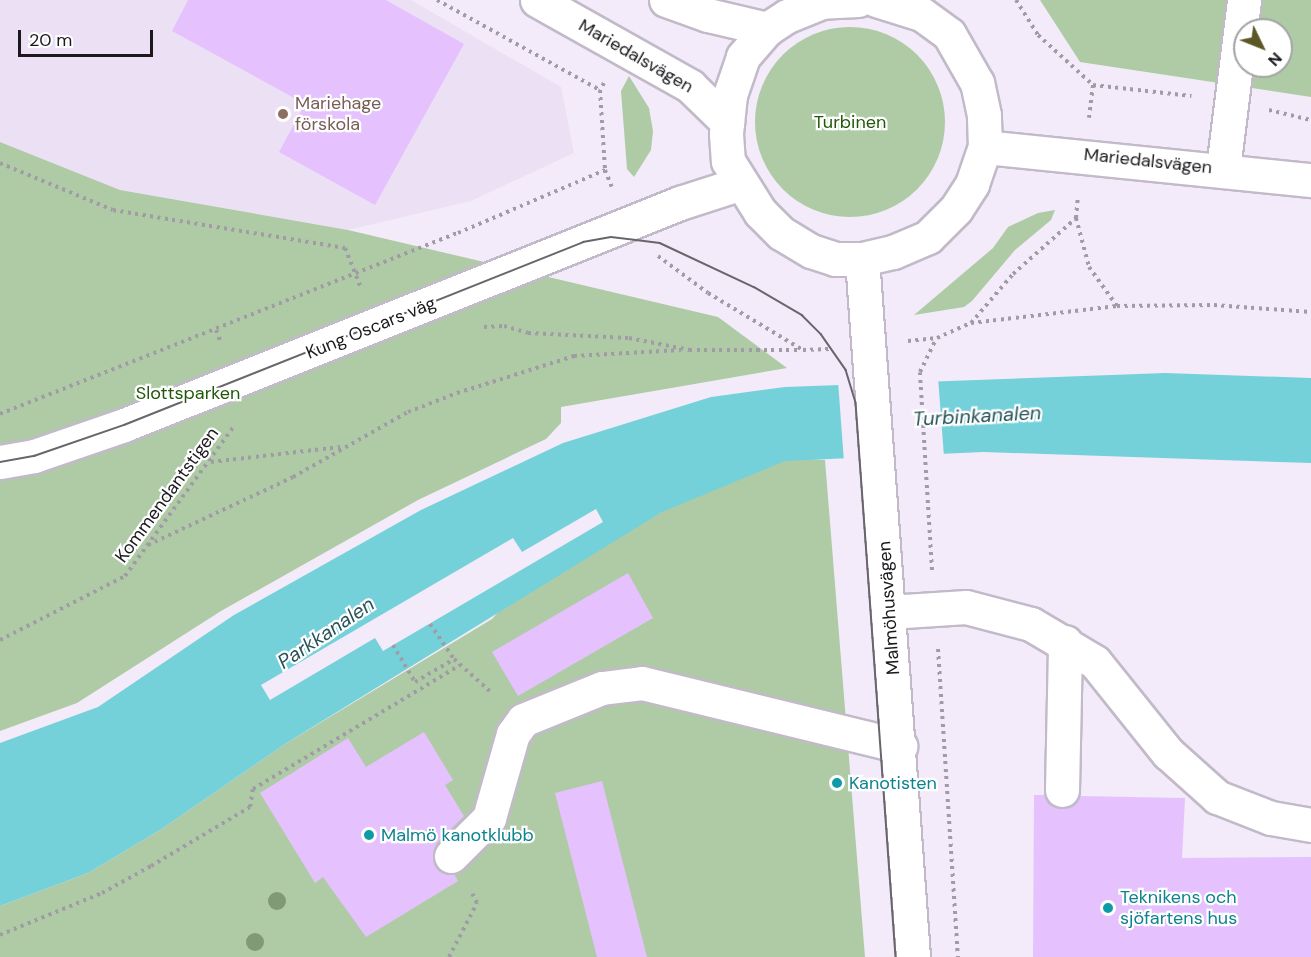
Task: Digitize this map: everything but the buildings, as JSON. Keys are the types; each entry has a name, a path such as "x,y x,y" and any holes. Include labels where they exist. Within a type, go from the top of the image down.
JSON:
{"street":[{"name":"Mariedalsvägen","path":"537,0 690,86 727,122"},
{"path":"666,0 708,15 767,29"},
{"path":"858,0 822,2 788,15 767,29 743,57 730,95 727,122 728,161 739,184 781,233 811,251 835,259 862,259 894,252 928,237 956,209 972,184 985,147 984,115 977,83 949,34 921,14 876,0"},
{"path":"1223,169 1244,0"},
{"name":"Mariedalsvägen","path":"985,147 1223,169 1311,180"},
{"name":"Kung Oscars väg","path":"0,462 34,456 124,425 372,329 628,225 739,184"},
{"name":"Malmöhusvägen","path":"862,259 867,361 880,481 913,957"},
{"path":"889,612 966,607 1000,613 1065,642 1095,662 1168,753 1217,797 1271,818 1311,825"},
{"path":"1062,790 1065,642"},
{"path":"451,856 489,818 497,800 513,734 523,720 602,688 642,683 900,746"}],"path":[{"path":"437,0 600,90 605,170 633,237 708,293 803,350"},
{"path":"0,163 113,210 345,248 357,273 372,329"},
{"path":"0,414 216,330 605,170"},
{"path":"1076,218 1089,267 1117,306"},
{"path":"148,545 293,477 408,412 542,364 624,351 690,350 803,350 867,361 937,338 971,323 1117,306 1214,304 1311,312"},
{"path":"504,326 528,333 629,338 690,350"},
{"name":"Kommendantstigen","path":"0,640 125,576 211,462 234,425 235,382 216,330"},
{"path":"937,338 920,372 958,957"},
{"path":"211,462 343,447"},
{"path":"430,624 454,659 523,720"},
{"path":"393,645 415,682 454,659"},
{"path":"0,935 102,894 151,866 250,807 253,789 460,664"},
{"path":"448,957 477,903 451,856"}],"shaded area":[{"name":"Mariehage förskola","path":"0,0 411,0 561,87 574,153 471,201 348,230 120,190 0,142"}],"green space":[{"path":"1040,0 1311,0 1311,97 1080,62"},
{"name":"Turbinen","path":"841,27 859,27 895,38 910,48 924,62 941,94 945,122 941,150 934,167 924,182 910,196 878,213 859,217 841,217 805,206 790,196 776,182 759,150 755,131 755,113 766,77 776,62 790,48 822,31"},
{"path":"629,76 649,108 653,131 651,150 634,177 627,169 621,91"},
{"name":"Slottsparken","path":"0,142 120,190 348,230 718,317 787,368 561,407 561,423 546,439 418,500 221,611 77,703 0,731"},
{"path":"1055,210 1051,220 1015,250 972,301 964,307 914,315 993,248 1008,227 1038,213"},
{"path":"762,456 825,460 865,957 0,957 0,906 88,873 160,830 285,744 492,619 514,594"}],"water":[{"path":"1165,373 1311,378 1311,463 983,452 785,461 662,512 285,744 160,830 88,873 0,906 0,743 98,707 234,615 421,510 563,443 711,397 785,387"}],"pier":[{"path":"938,377 944,457 844,462 838,381"},
{"path":"596,509 603,522 383,651 375,638 270,700 261,685 513,538 522,552"}],"tram line":[{"path":"0,462 34,456 124,425 583,242 611,237 660,243 754,287 802,315 821,334 846,370 856,403 896,957"}],"place":[{"name":"Mariehage förskola","path":"283,114"},
{"name":"Kanotisten","path":"837,783"},
{"name":"Malmö kanotklubb","path":"369,835"},
{"name":"Teknikens och sjöfartens hus","path":"1108,908"}],"water label":[{"name":"Turbinkanalen","path":"977,416"},
{"name":"Parkkanalen","path":"326,633"}]}
